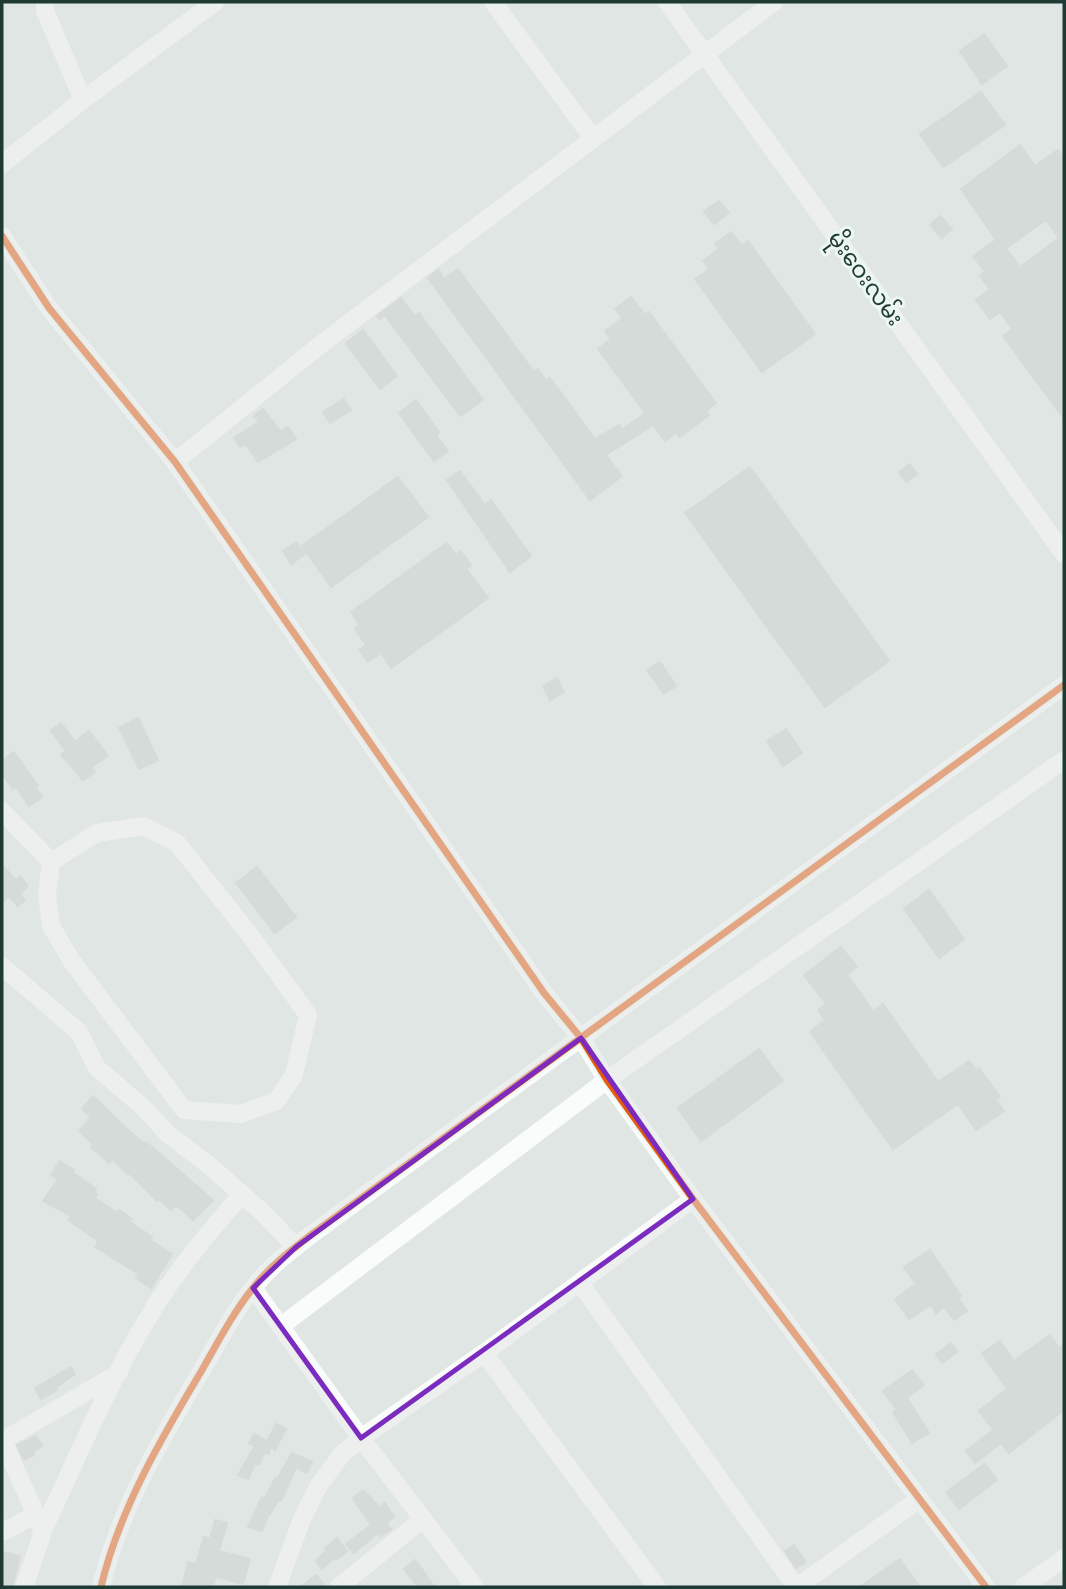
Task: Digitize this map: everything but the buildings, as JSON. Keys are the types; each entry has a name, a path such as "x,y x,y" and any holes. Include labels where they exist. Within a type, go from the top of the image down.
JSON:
{"street":[{"path":"45,2 45,11 83,100"},
{"path":"2,164 215,2"},
{"path":"493,2 592,137"},
{"name":"မိုးဝေးလမ်း","path":"667,2 1064,554"},
{"path":"175,462 320,345 774,2"},
{"path":"2,236 49,308 175,462 544,993 581,1038 607,1080 693,1199 986,1587"},
{"path":"100,1587 125,1513 188,1392 253,1288 271,1267 1064,685"},
{"path":"281,1326 607,1080 1064,760"},
{"path":"2,811 51,862"},
{"path":"144,826 177,843 253,939 308,1015 294,1075 276,1101 241,1114 184,1111 71,960 51,926 47,894 51,862 97,833 144,826"},
{"path":"2,966 84,1037 97,1068 144,1107 168,1134 242,1194 296,1247"},
{"path":"24,1587 41,1528 154,1307 195,1250 242,1194"},
{"path":"277,1587 302,1519 318,1487 342,1454 693,1199"},
{"path":"580,1283 797,1587 919,1499"},
{"path":"253,1288 361,1438 475,1587"},
{"path":"484,1353 657,1587"},
{"path":"41,1528 2,1441 119,1373"},
{"path":"2,1532 29,1518 41,1528"},
{"path":"339,1587 423,1519"},
{"path":"1023,1587 1064,1558"}],"highlighted area":[{"path":"581,1038 693,1199 361,1438 253,1288 296,1247"}],"cycle path":[{"path":"2,236 49,308 175,462 544,993 581,1038 607,1080 693,1199 986,1587"},
{"path":"101,1587 130,1502 157,1448 232,1318 259,1280 273,1266 312,1234 1064,685"}]}
